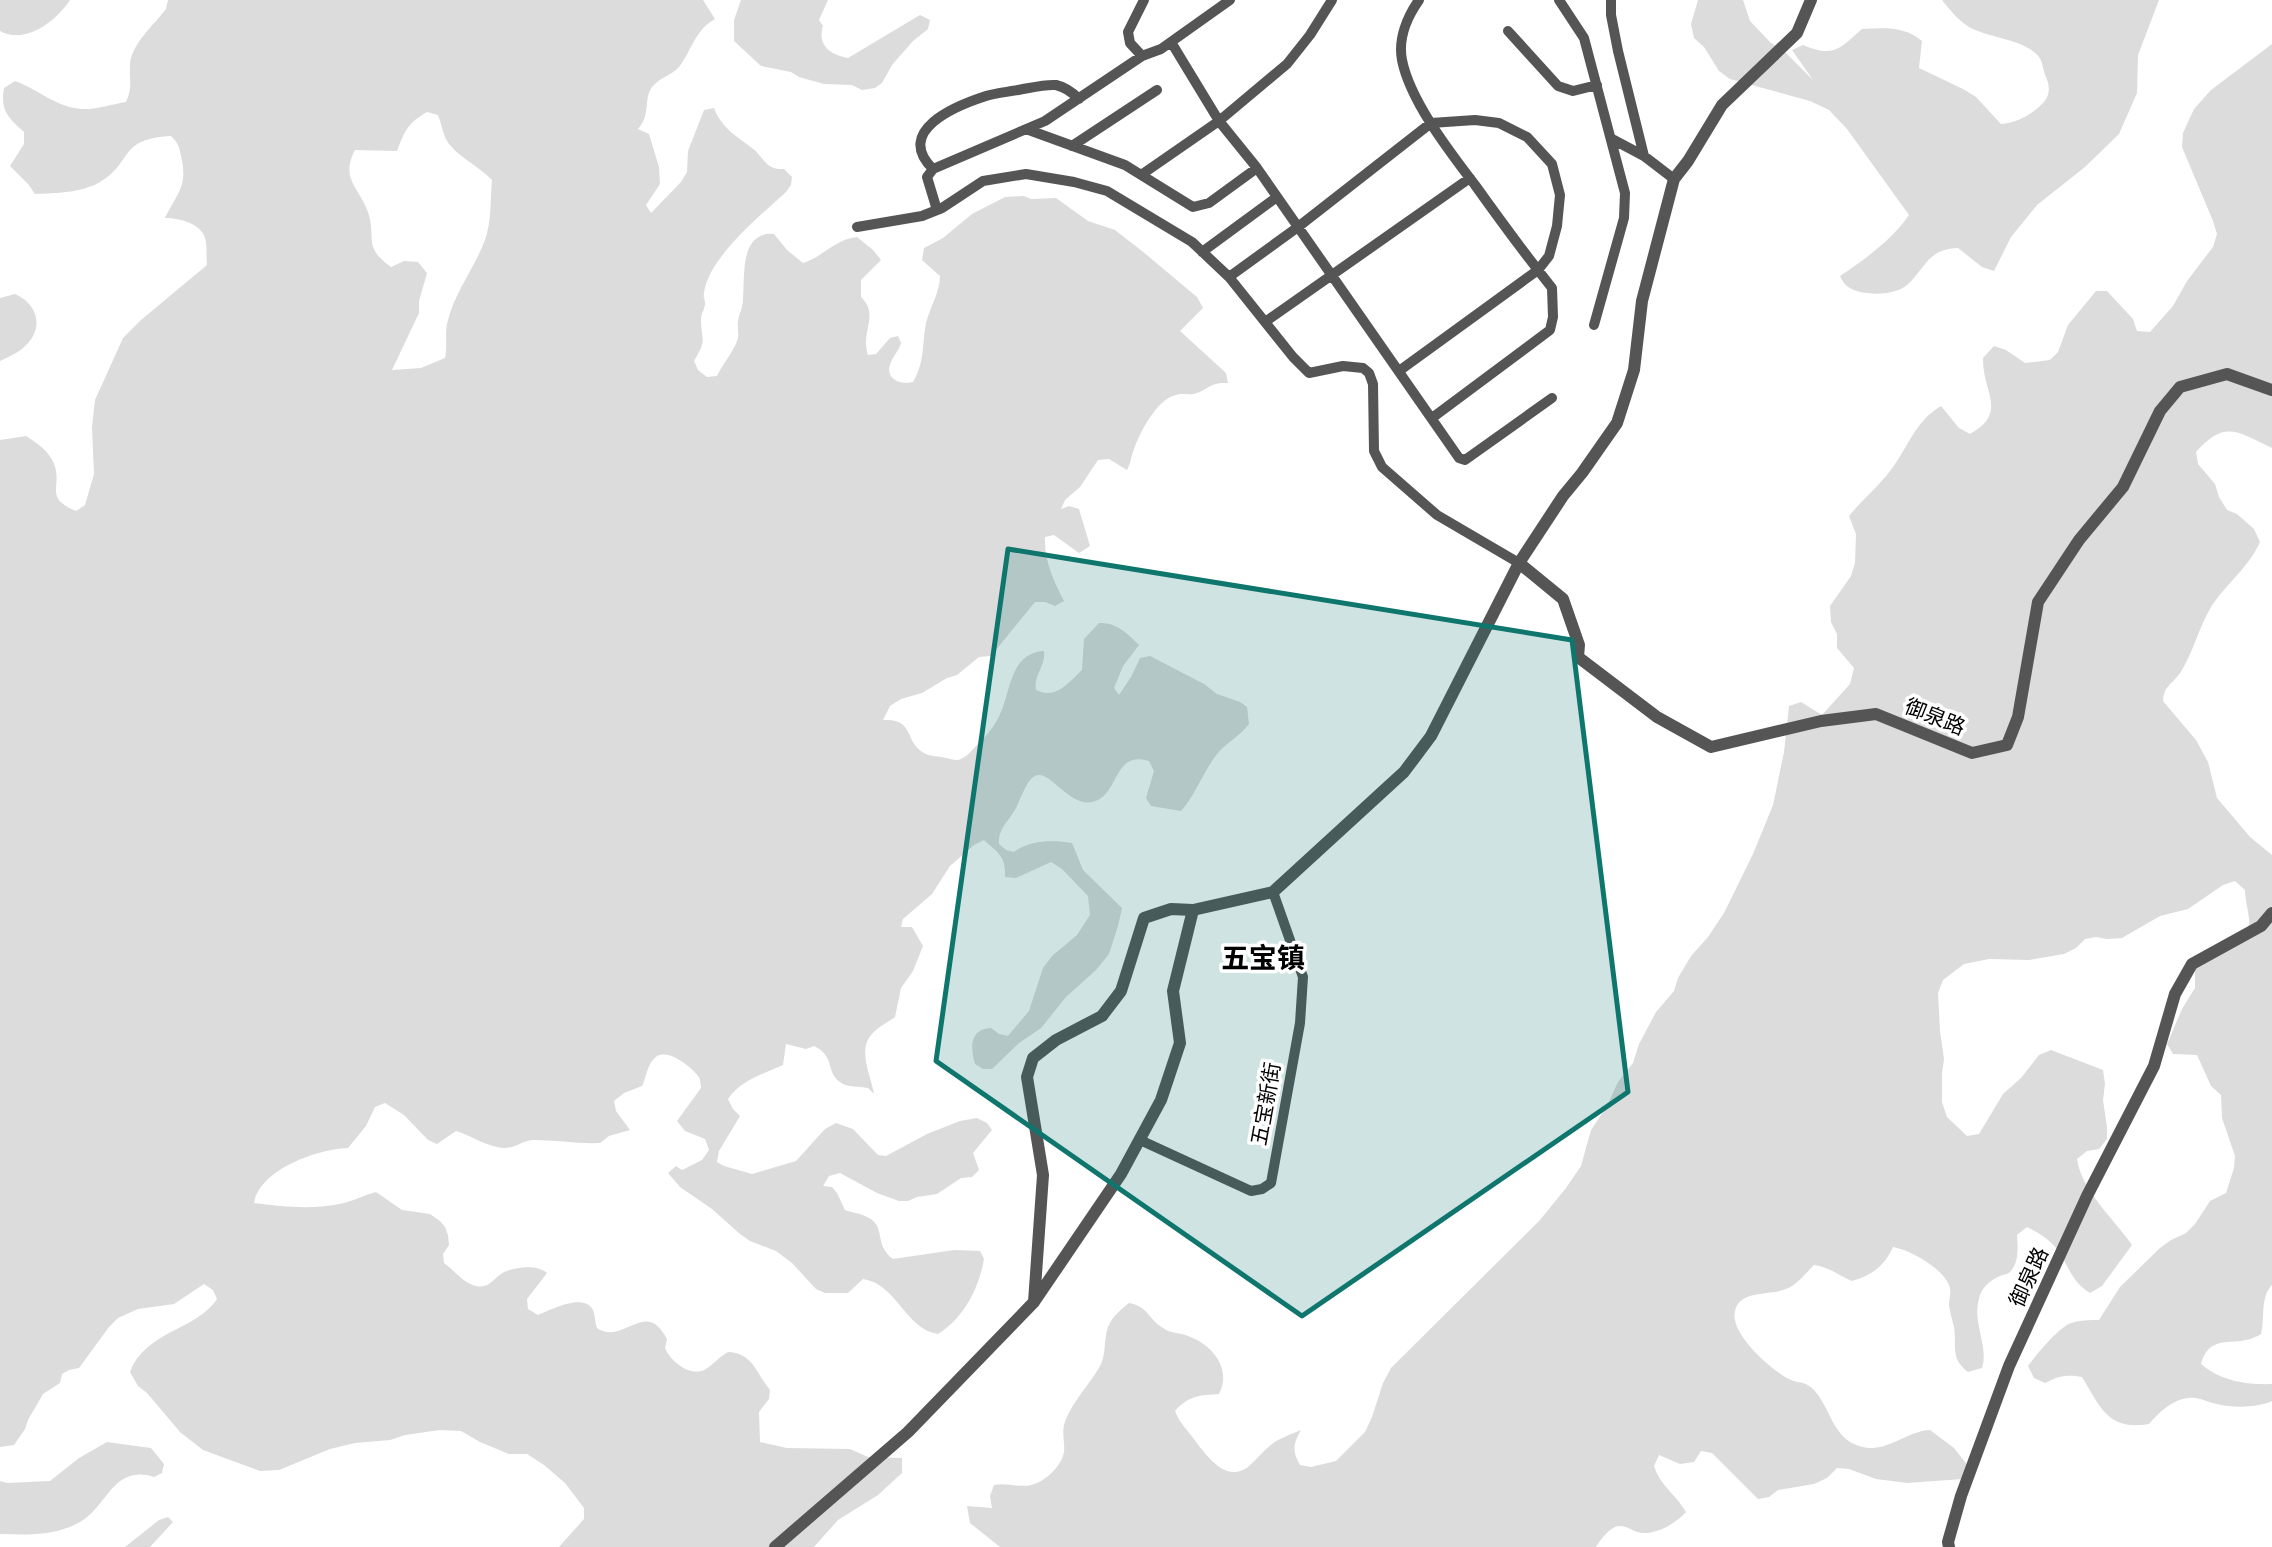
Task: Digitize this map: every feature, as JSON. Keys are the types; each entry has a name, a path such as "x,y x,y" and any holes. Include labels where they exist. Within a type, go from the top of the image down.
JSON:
{"street":[{"path":"1142,56 1130,43 1128,32 1144,0"},
{"path":"937,210 927,177 933,169 1045,121 1142,56 1161,49 1230,0"},
{"path":"1141,175 1219,121 1287,64 1310,35 1332,0"},
{"path":"1419,0 1406,23 1401,43 1402,60 1410,84 1431,123 1552,288 1553,317 1550,330 1432,418"},
{"path":"1559,0 1584,38 1625,193 1624,218 1594,325"},
{"path":"1611,0 1618,51 1644,156"},
{"path":"1034,1302 1043,1175 1027,1077 1033,1058 1056,1040 1102,1016 1121,991 1144,918 1171,909 1193,910 1273,892 1404,772 1431,736 1519,563 1563,496 1617,424 1634,370 1642,301 1674,179 1688,162 1722,105 1797,33 1811,0"},
{"path":"1508,32 1558,86 1573,91 1597,85"},
{"path":"1171,42 1219,121 1277,197 1459,458 1465,460 1552,398"},
{"path":"933,169 922,159 921,135 928,126 952,110 987,96 1056,85 1072,92 1079,99"},
{"path":"1072,146 1157,90"},
{"path":"1229,277 1431,123 1475,120 1499,123 1527,137 1552,164 1560,195 1557,226 1549,256 1538,270 1399,371"},
{"path":"1026,129 1125,165 1193,207 1209,204 1256,168"},
{"path":"1612,139 1644,156 1674,179"},
{"path":"857,227 922,216 937,210 983,181 1026,174 1107,191 1192,242 1229,277 1309,373 1343,366 1363,368 1369,373 1373,384 1374,451 1382,467 1437,515 1519,563"},
{"path":"1265,322 1470,178"},
{"path":"1202,252 1277,197"},
{"name":"御泉路","path":"1519,563 1563,599 1579,645 1578,657 1657,717 1711,747 1821,721 1876,714 1972,753 2007,745 2018,717 2038,602 2080,540 2123,487 2160,411 2180,387 2227,374 2272,390"},
{"name":"五宝新街","path":"1140,1140 1251,1191 1262,1189 1271,1183 1300,1023 1303,977 1273,892"},
{"path":"775,1547 908,1432 1034,1302 1121,1174 1161,1100 1180,1043 1173,991 1193,910"},
{"name":"御泉路","path":"1949,1547 1948,1542 1961,1496 2009,1366 2087,1196 2154,1066 2175,994 2192,964 2260,926 2272,913"}],"highlighted area":[{"path":"1008,549 1572,640 1628,1092 1302,1316 936,1061"}],"shaded area":[{"path":"0,0 70,0 57,16 40,29 10,35 0,31"},
{"path":"168,0 703,0 715,19 698,35 679,67 652,87 642,124 638,129 649,134 659,167 660,184 646,205 651,213 681,182 687,172 688,151 704,110 714,108 730,131 769,165 784,169 792,177 786,192 737,238 715,266 708,280 701,317 703,340 694,361 698,370 707,377 717,376 737,341 743,302 744,268 749,247 763,235 774,234 787,250 803,263 849,238 857,237 873,250 881,260 861,280 861,297 869,310 866,338 868,355 876,354 890,338 898,336 901,343 891,362 890,374 900,382 913,382 921,360 926,323 940,282 940,276 922,260 924,248 943,238 972,214 1005,197 1056,198 1088,221 1115,230 1197,297 1203,308 1180,331 1226,373 1228,383 1212,385 1198,393 1178,394 1162,403 1145,425 1127,470 1109,459 1098,460 1080,487 1065,500 1061,509 1069,506 1079,509 1090,546 1079,553 1054,535 1045,537 1050,570 1064,601 1055,606 1035,602 991,656 979,657 957,675 922,693 901,699 890,706 883,720 900,723 914,744 926,754 961,759 983,740 996,722 1014,673 1025,658 1044,651 1036,690 1050,693 1061,689 1082,670 1084,639 1099,623 1105,623 1116,626 1139,645 1123,666 1114,688 1119,695 1140,658 1150,656 1204,684 1217,694 1240,702 1247,707 1249,724 1217,754 1181,811 1151,806 1146,798 1154,771 1149,761 1130,761 1123,766 1105,795 1088,802 1069,795 1045,777 1038,775 1030,780 1002,828 999,844 1014,852 1027,845 1042,842 1072,843 1083,870 1122,908 1109,954 1096,970 1066,997 1041,1028 1019,1043 992,1069 983,1069 975,1064 972,1045 975,1035 991,1028 1008,1036 1029,1011 1043,968 1052,956 1077,935 1090,915 1088,896 1062,869 1051,862 1016,878 1005,877 1002,859 984,840 974,845 950,866 932,894 903,919 901,927 912,927 923,946 913,971 901,988 895,1017 877,1029 868,1040 865,1055 874,1094 868,1088 843,1084 835,1078 828,1059 814,1046 806,1049 786,1044 783,1065 746,1082 728,1099 740,1116 719,1151 717,1162 752,1174 796,1161 825,1129 836,1123 853,1129 878,1155 886,1156 927,1134 960,1121 977,1118 987,1123 992,1130 973,1153 979,1170 972,1177 961,1178 937,1194 899,1201 877,1193 840,1173 829,1176 823,1186 832,1187 845,1210 862,1215 877,1225 883,1247 893,1259 954,1250 980,1251 984,1259 978,1281 969,1301 955,1320 938,1334 927,1330 917,1324 884,1289 863,1279 848,1293 825,1293 816,1289 792,1263 776,1251 750,1241 712,1209 680,1187 668,1173 676,1166 682,1170 702,1160 709,1150 705,1139 685,1131 677,1121 701,1088 699,1077 686,1064 668,1055 662,1054 654,1059 642,1086 624,1093 614,1101 616,1111 630,1130 609,1136 600,1143 534,1140 503,1148 456,1131 437,1144 428,1140 404,1115 385,1103 375,1107 366,1126 348,1148 322,1152 278,1171 267,1180 254,1203 321,1207 344,1203 376,1192 402,1210 430,1214 440,1221 448,1235 449,1245 443,1254 444,1263 471,1284 485,1286 504,1272 520,1268 538,1268 547,1273 527,1299 528,1309 538,1315 558,1306 582,1302 593,1310 597,1328 607,1332 651,1322 659,1327 667,1339 665,1348 672,1358 688,1370 706,1369 728,1352 743,1356 753,1365 770,1390 769,1399 759,1412 760,1442 787,1448 850,1449 868,1457 902,1458 902,1473 878,1495 838,1520 814,1547 559,1547 584,1519 584,1508 565,1483 527,1454 509,1454 461,1431 440,1430 390,1440 355,1443 330,1449 279,1470 260,1471 203,1450 180,1432 138,1386 130,1372 137,1358 147,1348 197,1318 217,1299 213,1290 204,1284 174,1304 138,1309 118,1318 79,1368 62,1374 60,1383 43,1394 14,1445 0,1447 0,440 26,436 38,445 54,464 56,491 60,501 76,511 85,505 94,474 92,427 95,400 123,338 207,265 206,242 201,231 184,221 165,218 180,188 183,175 179,147 171,136 154,138 134,147 111,174 93,186 68,192 35,194 10,166 24,144 24,132 6,113 3,96 4,88 15,81 73,108 93,109 126,102 130,87 130,64 135,49 166,9","holes":["427,112 438,115 449,143 492,180 489,225 481,250 451,310 447,325 445,358 421,368 392,370 419,313 419,301 427,273 418,262 404,261 391,267 376,253 368,212 352,182 349,168 355,150 397,151 405,132 415,120"]},
{"path":"741,0 828,0 819,20 823,26 822,39 831,52 848,58 920,15 930,20 928,29 913,41 892,65 882,83 875,88 862,90 852,85 824,84 791,72 761,66 734,41 734,20"},
{"path":"1698,0 1743,0 1750,21 1813,80 1792,50 1803,45 1829,51 1847,42 1862,29 1901,30 1922,41 1919,68 1976,97 2001,124 2024,117 2046,99 2049,87 2040,59 2025,46 1969,27 1942,0 2159,0 2138,55 2137,93 2119,134 2085,167 2037,205 2011,237 1994,271 1982,267 1958,248 1948,249 1928,260 1902,289 1879,294 1856,291 1847,286 1840,276 1886,241 1909,215 1847,129 1829,110 1810,101 1730,79 1719,71 1704,47 1694,38 1691,24"},
{"path":"2272,44 2272,448 2241,434 2224,432 2215,435 2196,452 2198,464 2215,484 2227,510 2237,514 2254,529 2260,542 2250,559 2211,607 2186,662 2167,688 2163,701 2196,740 2208,762 2217,798 2250,837 2272,855 2272,1285 2264,1302 2261,1334 2211,1347 2201,1364 2234,1381 2272,1384 2272,1401 2237,1407 2199,1399 2182,1399 2158,1414 2149,1424 2123,1424 2106,1414 2082,1377 2063,1376 2045,1383 2034,1378 2028,1366 2066,1326 2078,1321 2099,1320 2120,1287 2160,1248 2186,1233 2210,1201 2226,1193 2235,1156 2222,1118 2221,1095 2211,1086 2197,1055 2173,1054 2167,1044 2182,1009 2195,988 2195,964 2241,936 2249,924 2245,890 2235,881 2223,885 2188,909 2160,916 2122,938 2085,939 2064,954 2029,960 1989,959 1964,964 1943,980 1938,993 1944,1059 1942,1102 1947,1117 1967,1136 1979,1134 2003,1094 2021,1078 2039,1055 2051,1050 2103,1070 2107,1139 2099,1149 2087,1151 2077,1159 2092,1193 2132,1245 2102,1286 2090,1293 2084,1289 2075,1280 2053,1244 2027,1227 2017,1235 2017,1255 2013,1268 2009,1273 1989,1282 1980,1295 1977,1308 1984,1360 1982,1368 1968,1372 1956,1357 1947,1281 1927,1262 1900,1249 1893,1247 1877,1269 1859,1279 1852,1281 1829,1269 1814,1265 1790,1287 1749,1296 1738,1304 1735,1320 1738,1330 1753,1350 1781,1374 1813,1389 1847,1439 1854,1444 1874,1448 1920,1431 1930,1430 1954,1448 1972,1471 1963,1479 1907,1483 1876,1479 1849,1469 1837,1468 1827,1478 1814,1484 1778,1490 1769,1497 1758,1499 1712,1453 1701,1451 1694,1462 1680,1464 1659,1455 1654,1466 1657,1473 1686,1512 1670,1525 1650,1533 1637,1532 1623,1526 1615,1527 1596,1547 1000,1547 970,1523 967,1506 992,1508 990,1496 994,1485 1035,1484 1049,1476 1058,1465 1064,1452 1063,1428 1067,1417 1101,1364 1110,1323 1129,1303 1141,1307 1166,1330 1185,1335 1205,1345 1218,1359 1223,1376 1219,1394 1195,1397 1175,1411 1206,1454 1225,1470 1240,1471 1248,1467 1272,1444 1301,1430 1294,1448 1300,1465 1311,1467 1336,1461 1365,1432 1391,1368 1540,1220 1581,1166 1591,1130 1607,1106 1618,1082 1633,1063 1639,1044 1656,1012 1674,991 1691,956 1724,913 1753,854 1773,805 1784,752 1789,706 1801,702 1822,715 1850,684 1854,668 1837,648 1837,634 1831,622 1830,606 1851,576 1855,563 1856,534 1849,516 1890,471 1912,436 1932,412 1941,406 1959,428 1970,434 1982,426 1991,409 1983,358 1994,346 2006,350 2025,363 2050,360 2058,352 2068,325 2096,291 2107,291 2133,319 2137,331 2150,332 2173,306 2187,281 2213,247 2217,234 2182,147 2183,133 2194,109 2211,90"},
{"path":"15,294 23,298 33,310 36,318 35,333 24,347 0,361 0,298"},
{"path":"107,1442 151,1448 164,1464 162,1473 154,1477 129,1476 120,1481 90,1515 71,1527 41,1534 0,1534 0,1481 50,1481 79,1458"},
{"path":"168,1517 173,1522 150,1547 125,1547 159,1520"}],"district":[{"name":"五宝镇","path":"1263,958"}]}
